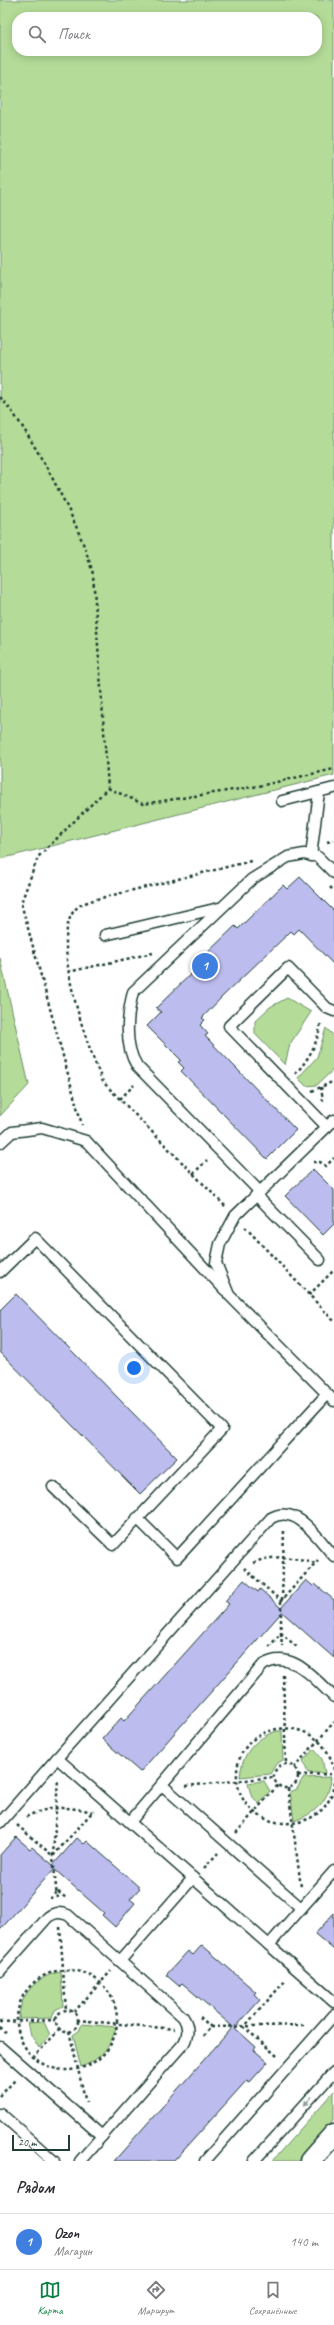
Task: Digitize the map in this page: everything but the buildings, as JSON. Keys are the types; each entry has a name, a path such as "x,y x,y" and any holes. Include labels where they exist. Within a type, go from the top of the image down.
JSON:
{"street":[{"path":"310,2161 334,2134"}],"lane":[{"path":"282,801 334,788"},
{"path":"312,851 319,792"},
{"path":"312,851 334,873"},
{"path":"312,851 288,857 246,882 133,992 128,1011 128,1038 131,1056 137,1066 320,1260"},
{"path":"104,935 219,908"},
{"path":"229,1295 216,1263 220,1244 235,1216 330,1123 298,1097 229,1026 288,968 327,1008 334,1011"},
{"path":"0,1143 12,1132 42,1128 86,1141 229,1295 330,1398 177,1558 137,1518"},
{"path":"0,1272 35,1238 222,1429 113,1545 53,1487"},
{"path":"0,1823 271,1518 284,1513 297,1517 334,1556"},
{"path":"130,1822 163,1786 263,1665 270,1661 282,1659 295,1662 334,1697"},
{"path":"58,1758 334,2002"},
{"path":"163,1786 302,1907"},
{"path":"269,1945 334,1871"},
{"path":"120,1961 193,1878"},
{"path":"0,1971 48,1917 58,1912 68,1915 183,2017 188,2029 187,2037 184,2043 80,2161"},
{"path":"204,2161 334,2015"},
{"path":"0,2047 102,2136"},
{"path":"254,2161 334,2072"},
{"path":"0,2114 54,2161"}],"path":[{"path":"0,397 20,420 73,516 84,543 93,574 101,711 108,788"},
{"path":"108,788 143,804 259,786 334,769"},
{"path":"86,1141 21,903 38,857 108,788"},
{"path":"312,851 334,840"},
{"path":"94,900 252,861"},
{"path":"68,972 180,946"},
{"path":"284,1082 299,1070 311,1055 316,1044 321,1020"},
{"path":"298,1097 334,1082"},
{"path":"326,1166 334,1158"},
{"path":"235,1216 334,1321"},
{"path":"309,1295 334,1270"},
{"path":"284,1513 281,1633 286,1765"},
{"path":"281,1601 321,1556"},
{"path":"281,1601 242,1567 269,1558 283,1557 314,1563"},
{"path":"294,1768 334,1722"},
{"path":"334,1770 327,1751 318,1740 300,1730 285,1727 266,1732 248,1746 238,1767 238,1780 244,1801 258,1815 272,1822 293,1824 306,1820 324,1806 330,1796 334,1781"},
{"path":"286,1765 294,1768 298,1775 297,1782 288,1788 278,1785 275,1777 279,1767 286,1765"},
{"path":"298,1775 334,1774"},
{"path":"58,1775 53,1856 66,2010"},
{"path":"163,1786 275,1777"},
{"path":"288,1788 302,1907"},
{"path":"53,1856 16,1823 28,1816 56,1808 80,1809 92,1812"},
{"path":"53,1856 95,1808"},
{"path":"57,1891 68,1900"},
{"path":"46,1903 57,1891"},
{"path":"74,2012 120,1961"},
{"path":"63,1971 79,1972 101,1983 114,2002 117,2024 114,2038 109,2049 91,2065 78,2069 55,2069 34,2058 20,2038 17,2022 20,2003 34,1983 44,1976 63,1971"},
{"path":"244,2027 288,1978"},
{"path":"66,2010 74,2012 78,2020 75,2028 69,2031 60,2029 56,2020 59,2013 66,2010"},
{"path":"200,2016 211,2027 306,2025"},
{"path":"0,2022 56,2020"},
{"path":"78,2020 159,2029"},
{"path":"198,2041 211,2027"},
{"path":"244,2027 282,2060"},
{"path":"69,2031 86,2104"}],"green space":[{"path":"0,0 334,0 334,775 0,859"},
{"path":"0,958 29,1085 0,1116"},
{"path":"287,998 311,1012 290,1044 285,1065 255,1034 255,1021 270,1007"},
{"path":"326,1028 334,1036 334,1069 317,1085 306,1086 298,1078 317,1057"},
{"path":"277,1731 282,1731 283,1760 276,1764 270,1774 240,1777 241,1768 251,1748 262,1738"},
{"path":"314,1749 322,1759 325,1773 308,1773 303,1761"},
{"path":"331,1777 328,1793 320,1805 302,1818 294,1821 290,1792 297,1789 303,1778"},
{"path":"264,1781 270,1791 259,1804 251,1795 248,1783"},
{"path":"61,1972 63,2006 55,2010 52,2018 19,2019 22,2002 31,1988 44,1977"},
{"path":"44,2022 50,2035 39,2048 31,2035 28,2023"},
{"path":"82,2024 116,2027 111,2041 104,2052 94,2061 81,2067 73,2035 79,2031"},
{"path":"334,2091 334,2120 298,2161 272,2161"}],"place":[{"name":"Ozon","path":"205,966"}]}
